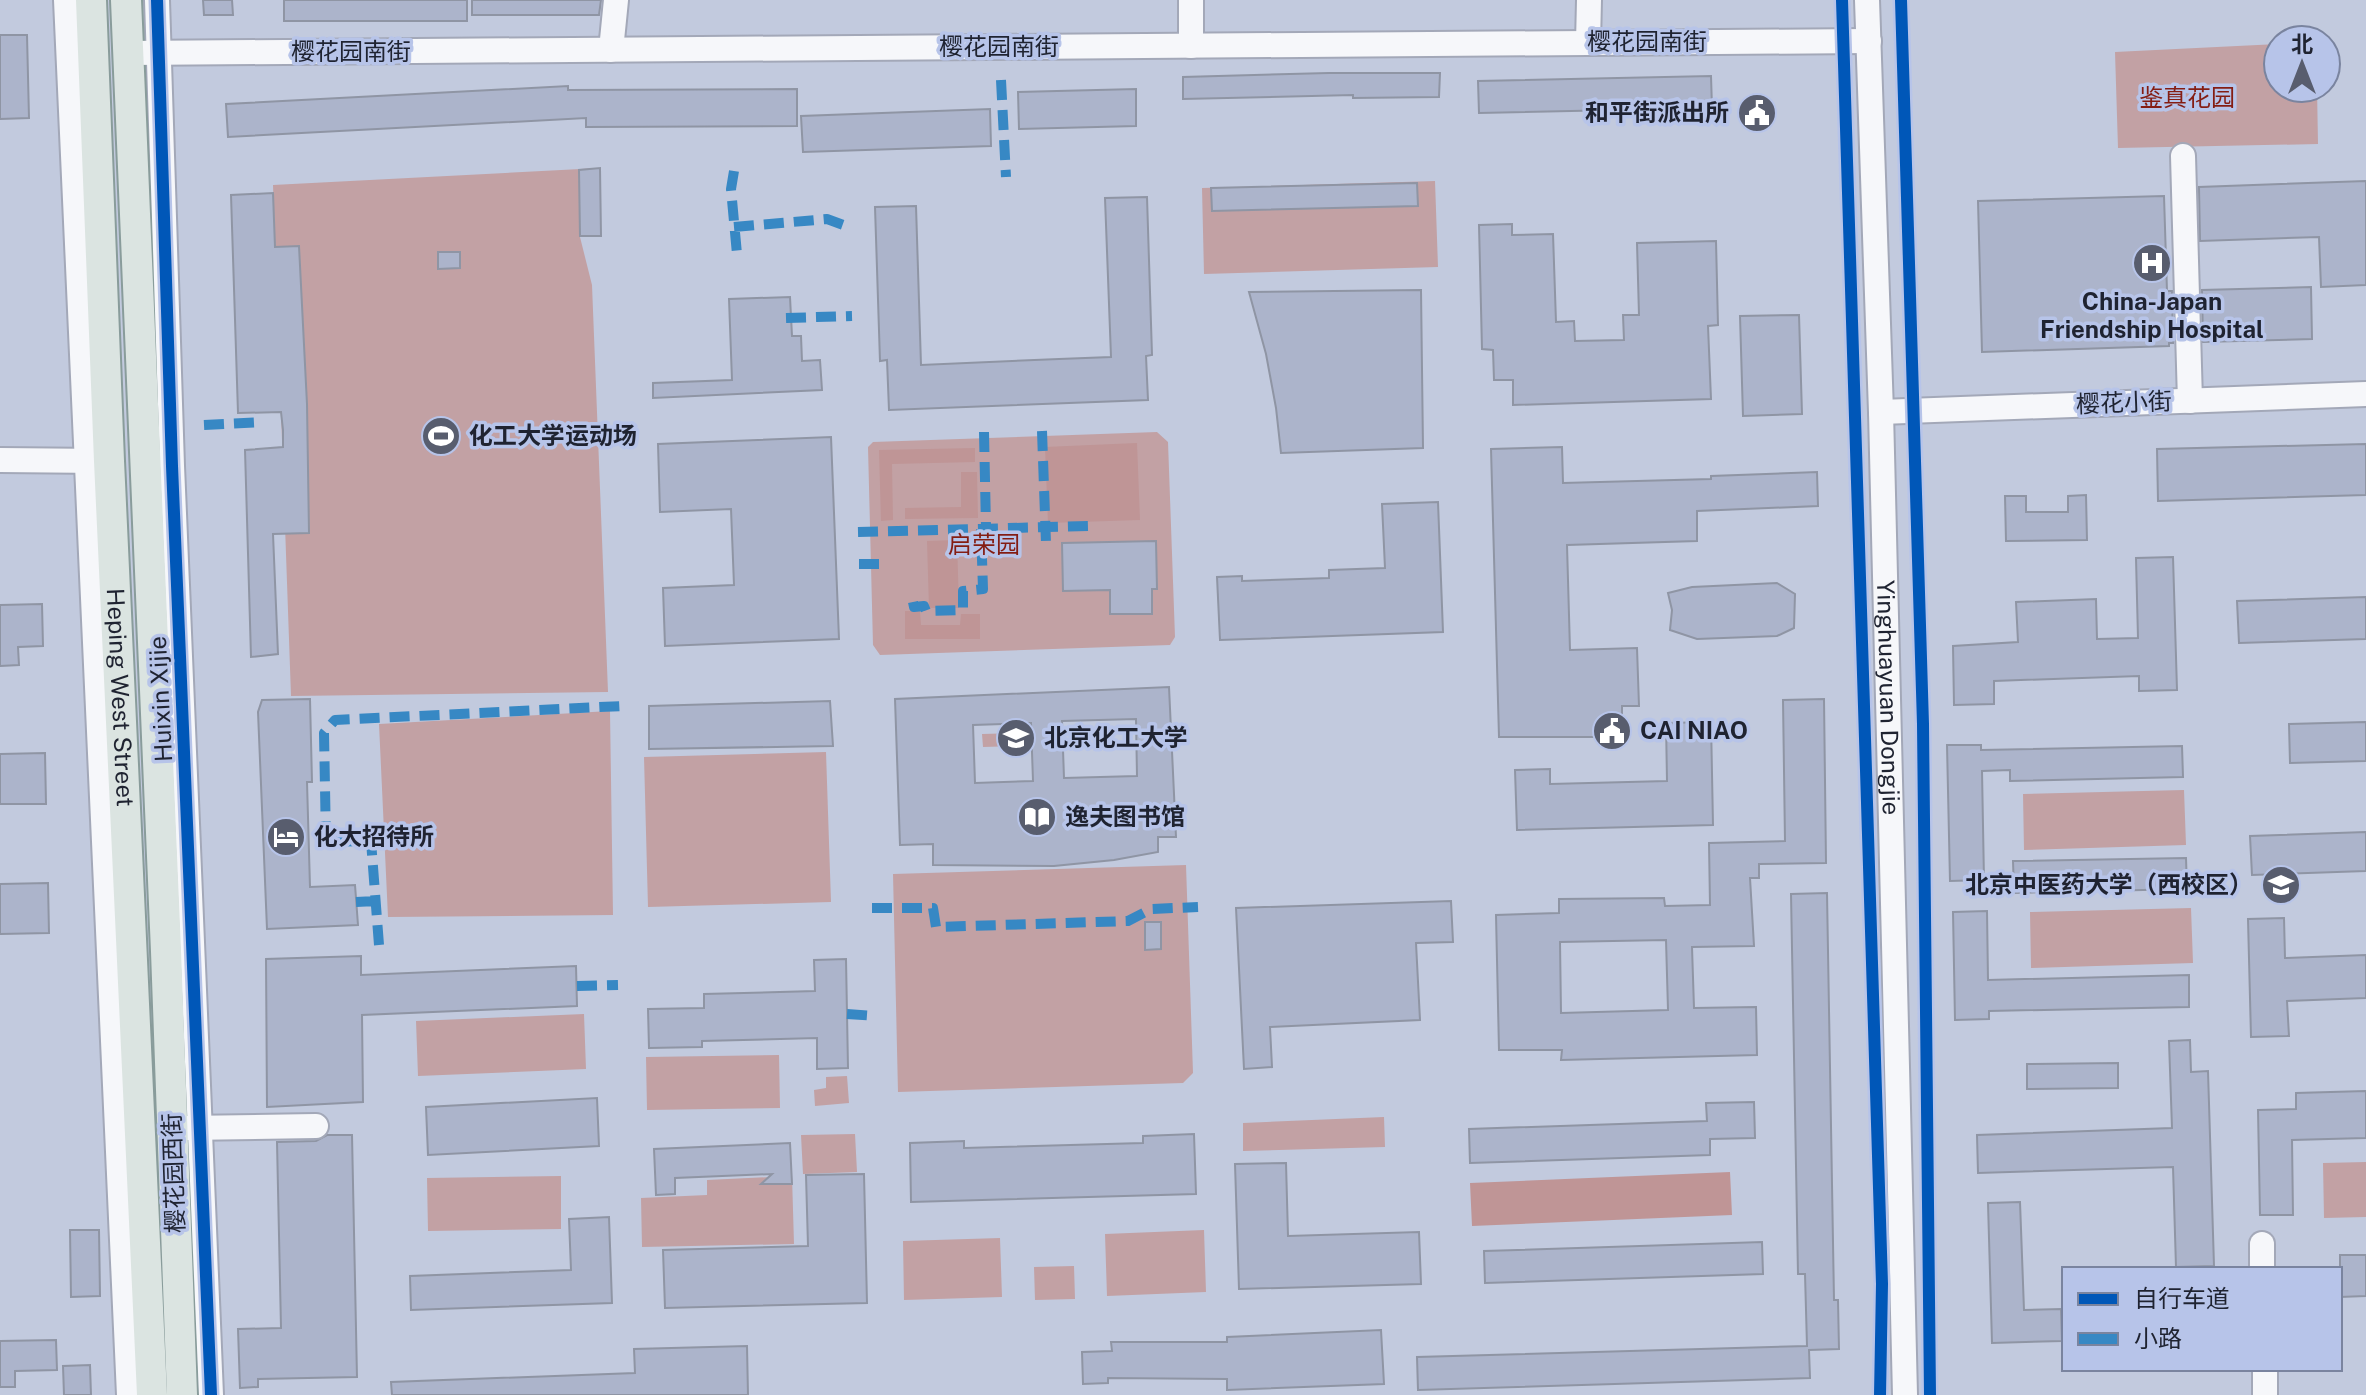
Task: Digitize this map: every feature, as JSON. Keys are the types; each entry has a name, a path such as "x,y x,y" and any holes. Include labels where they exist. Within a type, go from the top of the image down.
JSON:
{"main road":[{"name":"Heping West Street","path":"91,0 97,461 128,1133 152,1395"},
{"path":"126,0 128,53"},
{"name":"樱花园西街","path":"128,53 187,1128 182,1395"}],"street":[{"path":"0,460 97,461 66,0"},
{"name":"Huixin Xijie","path":"157,0 172,466 187,1128 211,1395"},
{"path":"611,50 616,0"},
{"path":"1191,0 1191,46"},
{"path":"1588,43 1589,0"},
{"name":"Yinghuayuan Dongjie","path":"1867,0 1881,412 1905,1395"},
{"name":"樱花园南街","path":"128,53 1869,41"},
{"path":"2183,156 2190,401"},
{"name":"樱花小街","path":"1881,412 2366,394"},
{"path":"187,1128 316,1126"},
{"path":"128,1133 129,1395"},
{"path":"2262,1244 2262,1267"},
{"path":"2265,1371 2265,1395"}],"green space":[{"name":"鉴真花园","path":"2262,45 2262,104 2317,104 2318,144 2118,148 2115,52"},
{"name":"化工大学运动场","path":"600,168 601,236 580,237 592,285 608,692 291,696 273,185"},
{"path":"1435,181 1438,267 1204,274 1202,188"},
{"name":"启荣园","path":"1157,432 1168,442 1175,637 1170,645 880,655 873,645 868,447 873,442"},
{"path":"610,711 613,915 388,917 379,724"},
{"path":"1020,733 1020,746 983,747 982,734"},
{"path":"826,752 831,902 648,907 644,757"},
{"path":"2184,790 2186,845 2024,850 2023,794"},
{"path":"1186,865 1193,1073 1183,1083 898,1092 893,874"},
{"path":"2191,908 2193,963 2031,968 2030,912"},
{"path":"584,1014 586,1069 418,1076 416,1021"},
{"path":"779,1055 780,1108 647,1110 646,1057"},
{"path":"847,1076 849,1103 815,1106 814,1090 826,1088 826,1077"},
{"path":"1384,1117 1385,1147 1243,1151 1243,1123"},
{"path":"855,1134 857,1172 803,1174 801,1135"},
{"path":"2366,1162 2366,1217 2324,1218 2323,1163"},
{"path":"561,1176 561,1229 428,1231 427,1178"},
{"path":"792,1176 794,1244 642,1247 641,1198 707,1195 707,1180"},
{"path":"1204,1230 1206,1292 1107,1296 1105,1234"},
{"path":"1000,1238 1002,1297 904,1300 903,1241"},
{"path":"1074,1266 1075,1299 1035,1300 1034,1267"}],"shaded area":[{"path":"1137,443 1140,520 1048,523 1045,447"},
{"path":"975,448 975,462 892,464 893,520 881,521 879,450"},
{"path":"961,472 977,472 978,518 905,519 905,508 961,507"},
{"path":"957,540 959,608 929,608 927,541"},
{"path":"905,611 920,611 921,625 960,625 961,614 980,614 980,639 905,639"},
{"path":"1730,1172 1732,1215 1472,1226 1470,1183"}],"building":[{"path":"203,0 232,0 233,15 204,15"},
{"path":"284,0 467,0 467,21 284,21"},
{"path":"472,0 601,0 599,15 472,15"},
{"path":"0,35 27,35 29,118 0,119"},
{"path":"1440,73 1439,97 1353,98 1353,95 1183,99 1183,77"},
{"path":"1711,76 1712,108 1479,113 1478,81"},
{"path":"568,86 568,90 797,89 797,126 586,127 586,118 228,137 226,104"},
{"path":"1136,89 1136,126 1019,129 1018,92"},
{"path":"990,109 991,146 803,152 801,116"},
{"path":"600,168 601,236 580,236 579,170"},
{"path":"2366,181 2366,285 2321,287 2319,237 2200,241 2199,187"},
{"path":"1417,183 1418,206 1212,211 1211,188"},
{"path":"273,193 275,247 299,246 307,404 309,533 273,534 278,654 251,657 245,450 283,447 283,430 281,412 238,413 231,195"},
{"path":"2164,196 2167,291 2172,291 2173,343 2169,346 1982,352 1978,201"},
{"path":"1147,197 1152,355 1146,356 1148,400 889,410 887,360 880,361 875,207 916,206 921,365 1111,357 1105,198"},
{"path":"1512,224 1512,235 1553,234 1556,322 1574,321 1575,341 1624,340 1623,315 1639,315 1637,243 1716,241 1718,325 1708,326 1711,399 1513,405 1513,380 1494,380 1493,350 1482,349 1479,225"},
{"path":"438,252 460,252 460,268 438,269"},
{"path":"2311,287 2312,339 2203,342 2202,290"},
{"path":"1421,290 1423,448 1281,453 1266,354 1249,292"},
{"path":"790,297 792,336 801,336 802,361 820,360 822,390 653,398 653,383 732,380 729,299"},
{"path":"1799,315 1802,414 1743,416 1740,316"},
{"path":"831,437 839,639 665,646 663,588 734,585 731,509 660,512 658,444"},
{"path":"2366,444 2366,495 2158,501 2157,449"},
{"path":"1562,447 1563,483 1711,479 1711,476 1817,472 1818,506 1697,511 1697,541 1567,545 1570,650 1637,648 1639,706 1622,706 1622,737 1499,737 1491,449"},
{"path":"2086,495 2087,540 2006,541 2005,496 2026,496 2026,512 2068,512 2068,496"},
{"path":"1438,502 1443,632 1220,640 1217,577 1242,576 1242,581 1329,578 1329,570 1385,568 1382,504"},
{"path":"1156,541 1157,589 1152,589 1152,614 1110,614 1110,590 1063,591 1062,543"},
{"path":"2173,557 2177,690 2139,691 2139,676 1994,681 1994,704 1954,705 1953,646 2018,642 2016,602 2096,599 2097,639 2138,638 2136,558"},
{"path":"1777,583 1795,594 1794,628 1777,636 1697,639 1670,630 1672,610 1668,593 1692,587"},
{"path":"2366,597 2366,639 2239,643 2237,601"},
{"path":"42,604 43,646 18,647 19,665 0,666 0,605"},
{"name":"逸夫图书馆","path":"1169,687 1176,837 1158,837 1158,852 1114,860 1054,866 933,865 933,844 900,845 895,699","holes":["1136,719 1137,776 1064,778 1062,721","1031,723 1033,781 975,783 973,725"]},
{"name":"化大招待所","path":"310,699 312,782 307,782 310,887 355,885 358,925 267,929 258,712 262,700"},
{"path":"1824,699 1826,863 1759,864 1759,878 1750,878 1754,946 1692,947 1694,1008 1756,1007 1757,1055 1561,1060 1562,1050 1499,1050 1496,915 1559,913 1559,899 1664,898 1665,906 1710,905 1709,843 1785,841 1783,700","holes":["1666,940 1668,1010 1561,1013 1560,942"]},
{"path":"830,701 833,746 649,749 649,706"},
{"path":"1711,722 1713,825 1517,830 1515,770 1550,769 1550,784 1667,781 1666,723"},
{"path":"2366,722 2366,761 2290,763 2289,724"},
{"path":"1947,745 1981,745 1981,750 2182,746 2183,777 2010,781 2010,770 1982,771 1984,880 1950,881"},
{"path":"45,753 46,804 0,804 0,754"},
{"path":"2366,832 2366,871 2252,875 2250,836"},
{"path":"2186,858 2187,889 2014,893 2013,861"},
{"path":"48,883 49,933 0,934 0,884"},
{"path":"1827,893 1834,1300 1838,1300 1839,1349 1809,1350 1810,1378 1418,1390 1417,1357 1807,1346 1805,1274 1798,1274 1791,894"},
{"path":"1451,901 1453,942 1416,943 1420,1020 1270,1027 1272,1067 1244,1069 1236,908"},
{"path":"1987,911 1988,980 2189,975 2189,1007 1989,1011 1989,1019 1955,1020 1953,912"},
{"path":"2284,918 2285,958 2366,955 2366,998 2287,1001 2289,1036 2251,1037 2248,919"},
{"path":"1145,922 1161,922 1161,949 1145,950"},
{"path":"361,956 361,975 576,966 577,1006 362,1015 363,1102 267,1107 266,959"},
{"path":"846,959 848,1068 817,1069 817,1038 702,1041 702,1047 649,1048 648,1009 704,1008 704,994 815,991 814,960"},
{"path":"2190,1040 2191,1072 2208,1071 2214,1266 2176,1267 2173,1167 1978,1173 1977,1135 2172,1128 2169,1041"},
{"path":"2118,1063 2118,1088 2027,1089 2027,1064"},
{"path":"2366,1091 2366,1138 2292,1140 2293,1215 2260,1215 2258,1110 2296,1109 2296,1093"},
{"path":"597,1098 599,1146 428,1155 426,1107"},
{"path":"1754,1102 1755,1138 1710,1139 1710,1155 1470,1163 1469,1129 1707,1121 1706,1103"},
{"path":"1194,1134 1196,1194 911,1202 910,1143 964,1141 964,1148 1143,1143 1143,1136"},
{"path":"327,1135 352,1135 357,1377 258,1379 258,1387 240,1388 238,1329 281,1328 277,1142 316,1141"},
{"path":"790,1143 792,1184 761,1184 772,1174 675,1178 675,1194 656,1195 654,1149"},
{"path":"1286,1163 1288,1236 1419,1232 1421,1284 1239,1289 1235,1164"},
{"path":"864,1174 867,1303 665,1308 663,1250 808,1246 806,1175"},
{"path":"2020,1202 2024,1310 2061,1309 2062,1341 1992,1343 1988,1203"},
{"path":"609,1217 612,1303 411,1310 410,1276 571,1270 569,1219"},
{"path":"70,1230 99,1230 100,1296 71,1297"},
{"path":"1762,1242 1763,1274 1485,1283 1484,1251"},
{"path":"2340,1255 2366,1255 2366,1296 2342,1297"},
{"path":"1381,1330 1384,1384 1227,1390 1227,1379 1108,1378 1108,1383 1083,1384 1082,1352 1112,1351 1111,1342 1227,1342 1227,1337"},
{"path":"56,1340 57,1370 15,1371 15,1387 0,1387 0,1341"},
{"path":"747,1346 748,1395 392,1395 391,1382 635,1373 634,1349"},
{"path":"90,1365 91,1395 64,1395 63,1366"}],"marked path":[{"path":"1001,80 1006,177"},
{"path":"734,171 731,189 737,254"},
{"path":"734,227 827,219 849,227"},
{"path":"786,318 852,316"},
{"path":"204,425 263,422"},
{"path":"1042,431 1046,543"},
{"path":"984,432 986,528"},
{"path":"858,532 1090,526"},
{"path":"913,602 914,607 924,606 926,611 963,610 963,591 983,589 981,529"},
{"path":"859,564 889,564"},
{"path":"379,945 371,841 326,842 324,733 335,720 622,706"},
{"path":"356,902 376,901"},
{"path":"872,908 933,908 936,927 1128,921 1151,909 1198,907"},
{"path":"577,986 618,985"},
{"path":"847,1014 876,1016"}],"cycle path":[{"path":"157,0 172,466 211,1395"},
{"path":"1842,0 1882,1284 1880,1395"},
{"path":"1901,0 1923,724 1930,1395"}],"place":[{"name":"和平街派出所","path":"1757,113"},
{"name":"China-Japan Friendship Hospital","path":"2152,263"},
{"name":"化工大学运动场","path":"441,436"},
{"name":"CAI NIAO","path":"1612,731"},
{"name":"北京化工大学","path":"1016,738"},
{"name":"逸夫图书馆","path":"1037,817"},
{"name":"化大招待所","path":"286,837"},
{"name":"北京中医药大学（西校区）","path":"2281,885"}]}
